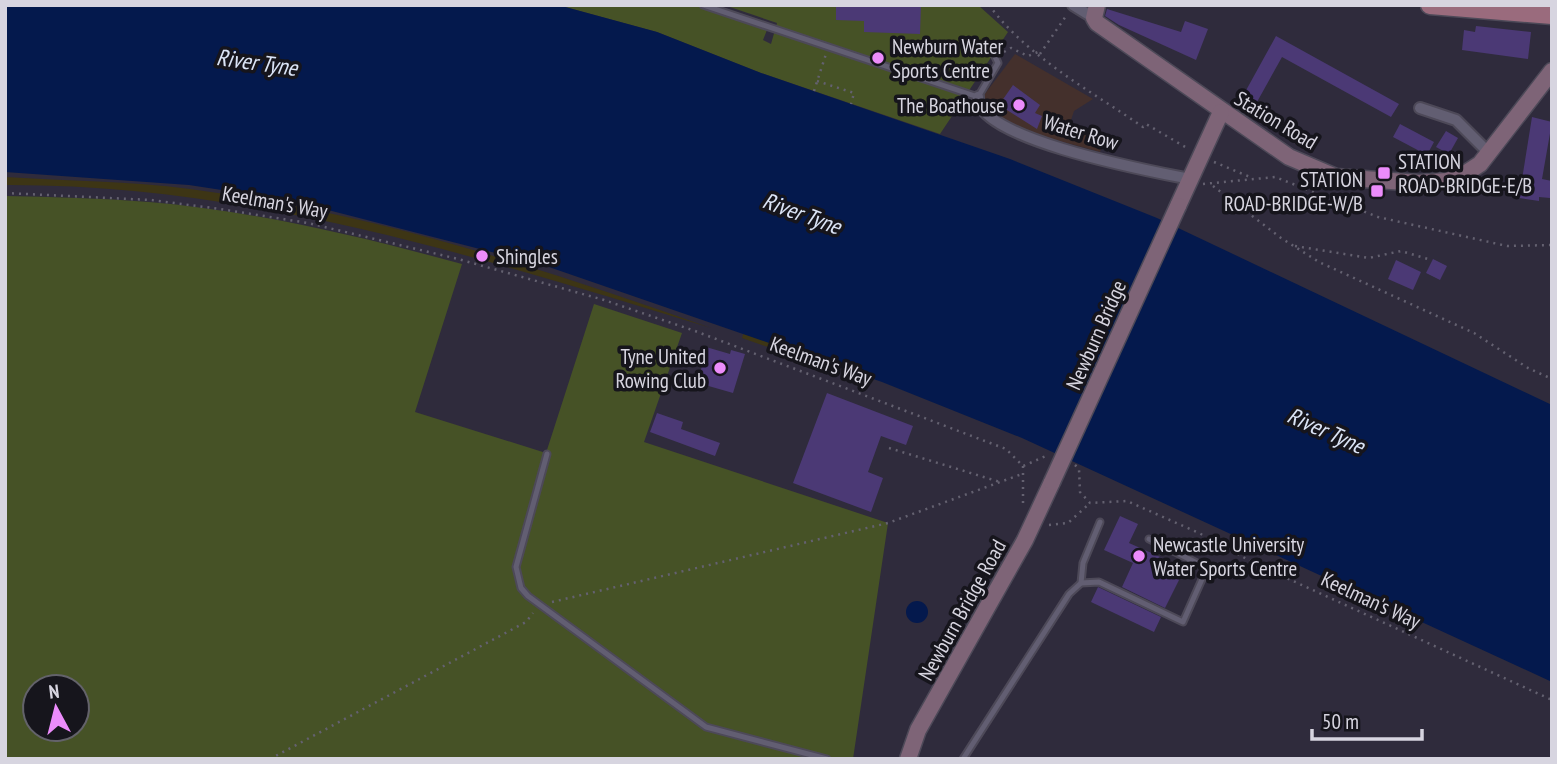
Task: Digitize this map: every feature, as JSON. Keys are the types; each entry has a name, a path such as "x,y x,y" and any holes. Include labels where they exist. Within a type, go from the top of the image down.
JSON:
{"main road":[{"path":"1430,5 1552,15"}],"street":[{"path":"1073,5 1096,11"},
{"name":"Station Road","path":"1096,11 1221,111 1289,157 1336,177 1419,183 1447,181 1470,171 1489,153 1552,71"},
{"name":"Water Row","path":"978,97 977,104 982,111 1003,126 1049,144 1190,179"},
{"path":"1420,108 1456,120 1489,153"},
{"path":"1190,179 1221,111"},
{"name":"Newburn Bridge","path":"1052,482 1190,179"},
{"name":"Newburn Bridge Road","path":"908,759 918,730 1034,524 1052,482"}],"lane":[{"path":"703,5 978,97 995,69 997,57 991,48"},
{"path":"547,454 516,567 521,587 539,605 706,727 828,759"},
{"path":"1081,583 1083,563 1100,522"},
{"path":"963,759 1069,594 1081,583 1099,582 1183,621 1207,568 1149,540"}],"path":[{"path":"989,5 1002,22 1039,53 1143,127 1146,124 1201,156 1251,178"},
{"path":"995,69 1008,48 1028,56 1039,53 1073,5"},
{"path":"814,91 828,48"},
{"path":"817,80 854,93 850,104"},
{"path":"1213,186 1251,178 1275,177 1378,217 1507,246 1552,245"},
{"path":"1190,179 1213,186 1292,245 1330,268 1377,286 1474,332 1528,368 1552,379"},
{"name":"Keelman's Way","path":"5,193 150,200 220,209 308,223 458,259 604,300 853,389 1006,449 1023,466"},
{"path":"1292,245 1369,258 1401,251 1428,259"},
{"path":"889,448 1001,482"},
{"path":"1049,455 1023,466 1021,474 1023,513 1034,524 1062,526 1090,503 1080,492 1079,469 1066,461"},
{"path":"270,759 526,622 539,605 888,523 1021,474"},
{"name":"Keelman's Way","path":"1090,503 1127,501 1199,533 1254,563 1552,700"}],"shaded area":[{"path":"1015,54 1093,99 1074,111 1069,126 1105,137 1100,152 1030,133 1006,123 987,107 981,99"}],"green space":[{"name":"Newburn Water Sports Centre","path":"558,5 694,5 767,30 763,40 771,44 777,23 724,5 978,5 1008,32 940,134 761,73 657,32"},
{"path":"5,196 189,206 346,234 462,264 415,412 546,453 594,304 682,333 644,442 888,523 853,759 5,759"}],"sand":[{"name":"Shingles","path":"5,177 167,186 323,212 389,227 519,264 711,328 450,251 275,211 186,197 96,188 5,185"},
{"path":"745,328 819,354 817,364 742,338"}],"water":[{"name":"River Tyne","path":"5,5 558,5 657,32 761,73 1010,159 1157,218 1552,405 1552,682 1022,438 882,382 546,266 293,201 189,185 5,172"},
{"path":"917,601 925,604 928,612 925,620 917,623 909,620 906,612 909,604"}],"building":[{"path":"836,5 921,5 920,34 864,32 864,21 836,20"},
{"path":"1107,9 1181,32 1185,21 1208,29 1196,60 1119,25 1105,16"},
{"path":"1476,26 1531,32 1528,59 1462,50 1464,30 1475,32"},
{"path":"1276,36 1399,104 1391,117 1282,57 1257,102 1244,94"},
{"name":"The Boathouse","path":"1013,85 1040,105 1035,113 1042,116 1037,129 999,105"},
{"path":"1532,117 1552,122 1542,179 1552,181 1550,198 1539,197 1539,201 1519,198"},
{"path":"1400,124 1434,142 1427,155 1393,137"},
{"path":"1446,131 1458,138 1449,154 1436,147"},
{"path":"1433,259 1447,266 1440,280 1426,273"},
{"path":"1396,260 1421,272 1413,290 1388,279"},
{"name":"Tyne United Rowing Club","path":"706,347 730,354 731,350 745,354 733,393 698,383"},
{"path":"827,393 913,426 906,445 881,436 868,472 883,478 871,512 793,483"},
{"path":"657,413 683,422 681,429 720,443 715,456 650,432"},
{"name":"Newcastle University Water Sports Centre","path":"1120,516 1138,524 1129,543 1185,568 1165,608 1122,587 1133,563 1104,550"},
{"path":"1098,587 1161,617 1154,632 1091,602"}],"place":[{"name":"Newburn Water Sports Centre","path":"878,58"},
{"name":"The Boathouse","path":"1019,105"},
{"name":"STATION ROAD-BRIDGE-E/B","path":"1384,173"},
{"name":"STATION ROAD-BRIDGE-W/B","path":"1377,191"},
{"name":"Shingles","path":"482,256"},
{"name":"Tyne United Rowing Club","path":"720,368"},
{"name":"Newcastle University Water Sports Centre","path":"1139,556"}]}
